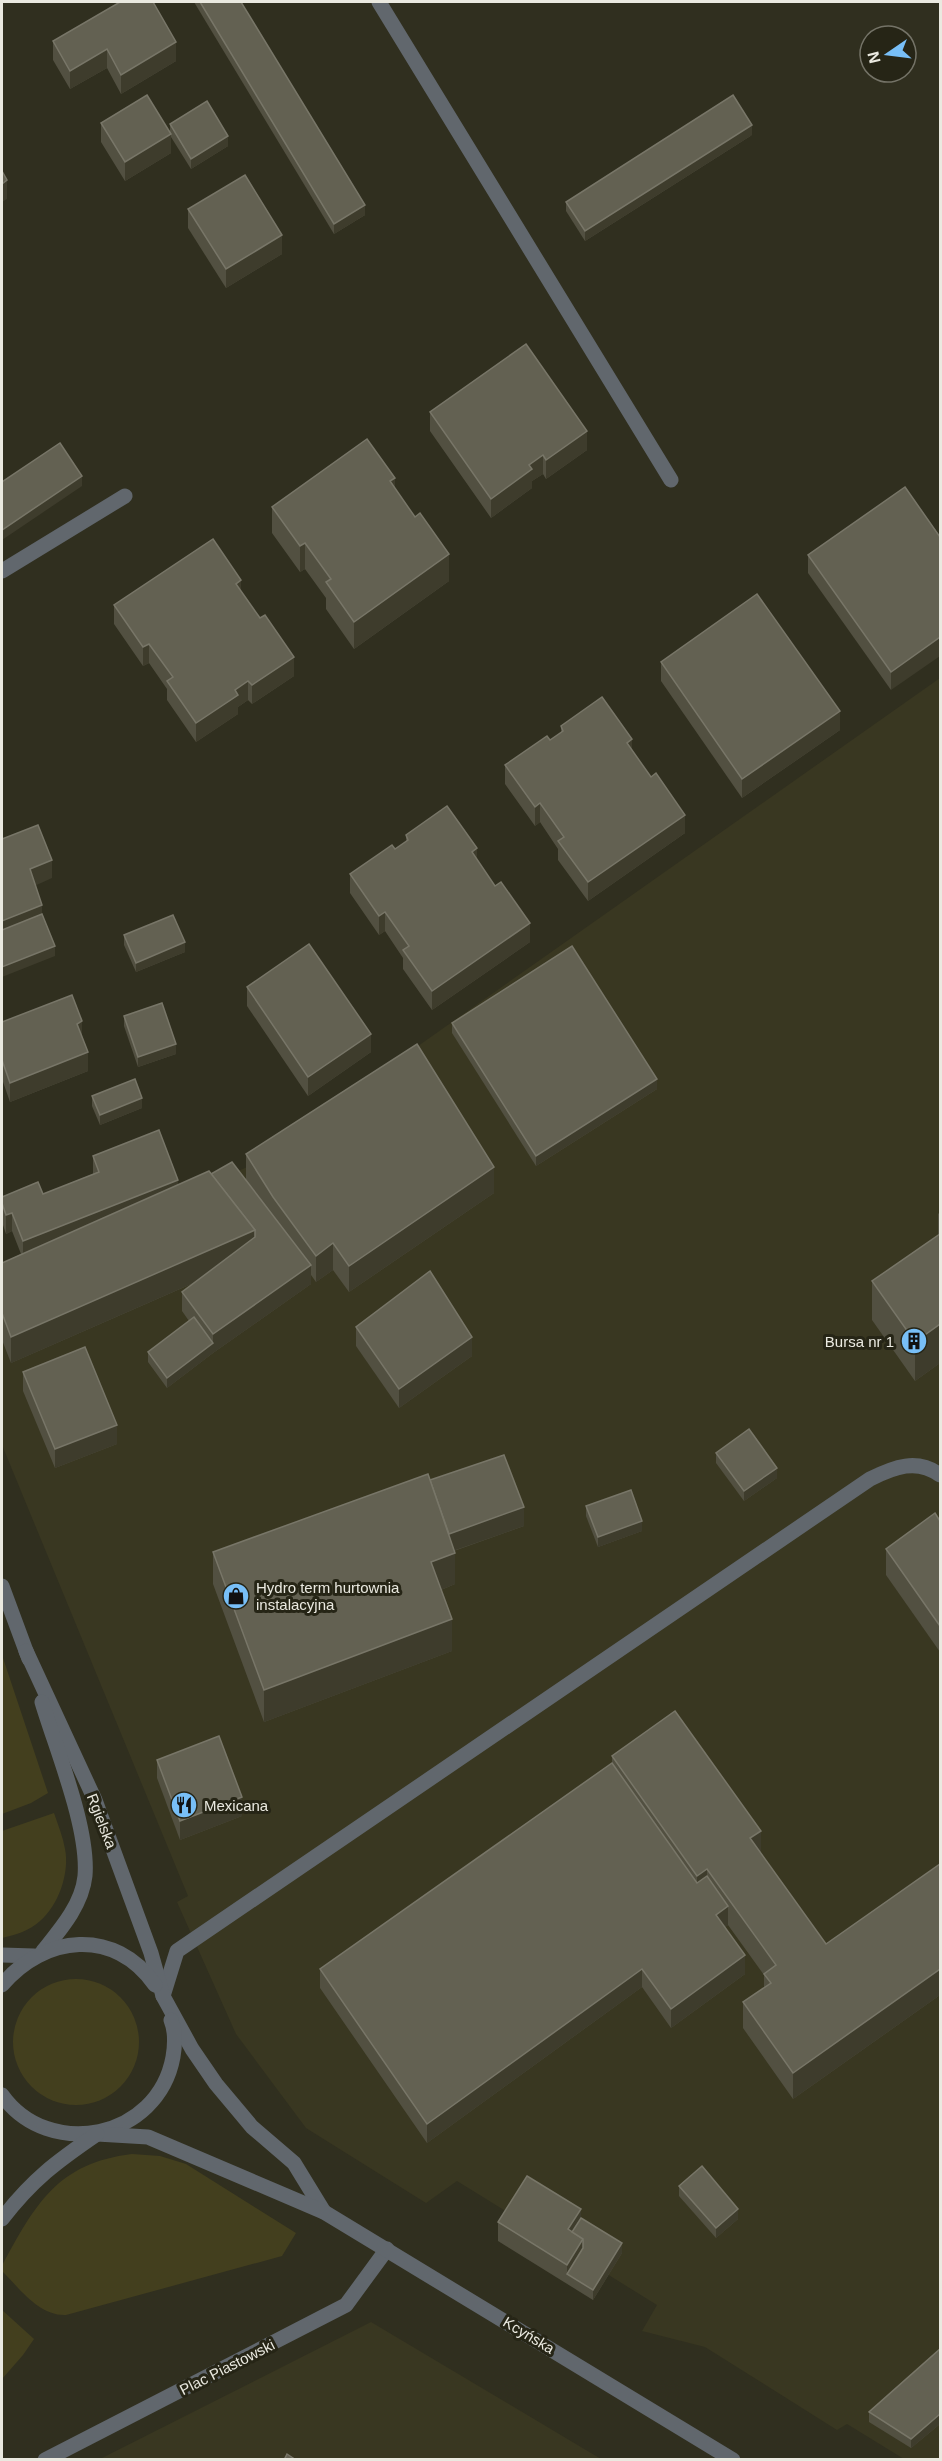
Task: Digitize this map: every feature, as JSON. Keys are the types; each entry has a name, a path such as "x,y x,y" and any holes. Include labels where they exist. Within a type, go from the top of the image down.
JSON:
{"street":[{"path":"379,2 671,480"},
{"path":"2,571 125,496"},
{"path":"163,1996 177,1951 870,1479 892,1469 910,1465 929,1467 940,1475"},
{"name":"Rgielska","path":"2,1586 26,1651 83,1844 85,1876 77,1902 63,1926 39,1954"},
{"name":"Rgielska","path":"26,1651 95,1800 151,1953 163,1996"},
{"path":"2,1985 15,1969 39,1954 64,1945 86,1944 107,1948 127,1957 145,1970 163,1996 174,2026 171,2067 162,2087 150,2103 135,2118 117,2128 97,2134 50,2166 21,2194 2,2219"},
{"path":"2,1955 39,1954"},
{"name":"Kcyńska","path":"163,1996 192,2049 216,2084 252,2127 294,2163 324,2212"},
{"name":"Kcyńska","path":"2,2095 18,2113 35,2125 55,2132 76,2135 148,2137 324,2212 733,2460"},
{"name":"Plac Piastowski","path":"45,2460 346,2305 387,2249"}],"shaded area":[{"path":"940,678 940,2459 904,2459 847,2424 837,2430 705,2347 642,2331 657,2305 457,2181 426,2203 306,2128 236,2034 177,1902 188,1896 2,1445 2,1272 245,1168"},
{"path":"2,1655 48,1793 31,1803 2,1814"},
{"path":"54,1813 66,1858 64,1878 57,1898 46,1915 36,1924 27,1930 2,1938 2,1831"},
{"path":"76,1979 100,1984 121,1997 134,2018 139,2042 134,2066 121,2087 100,2100 76,2105 52,2100 31,2087 18,2066 13,2042 18,2018 31,1997 52,1984"},
{"path":"132,2154 160,2156 186,2164 296,2233 282,2256 66,2315 47,2311 23,2293 2,2271 2,2266 26,2224 51,2190 67,2177 85,2167 106,2159"},
{"path":"2,2310 34,2339 2,2379"},
{"path":"371,2322 601,2459 98,2460"}],"building":[{"path":"120,2 153,2 176,42 121,75 107,49 70,71 53,41"},
{"path":"200,2 241,2 365,205 334,224"},
{"path":"147,95 171,134 125,162 101,123"},
{"path":"733,95 752,125 585,231 566,202"},
{"path":"207,101 228,136 191,159 170,124"},
{"path":"2,171 7,180 2,184"},
{"path":"245,175 282,235 226,269 188,209"},
{"path":"526,344 587,431 546,460 543,455 529,465 532,469 491,499 430,412"},
{"path":"367,439 395,478 390,481 415,517 420,513 449,554 354,622 326,582 331,579 305,543 300,546 272,507"},
{"path":"60,443 82,476 2,530 2,482"},
{"path":"905,487 940,537 940,637 891,672 808,555"},
{"path":"213,539 241,580 236,584 260,618 265,615 294,657 252,685 248,681 235,690 238,695 196,723 167,681 173,677 149,644 143,647 114,605"},
{"path":"757,594 840,711 742,779 661,662"},
{"path":"602,697 632,739 627,743 651,777 656,773 685,815 588,882 558,841 564,837 540,803 535,807 505,765 547,736 550,740 563,731 561,726"},
{"path":"447,806 477,848 472,852 495,886 501,882 530,923 432,991 403,950 409,946 385,912 379,916 350,874 392,845 395,849 408,840 406,835"},
{"path":"38,825 52,860 30,869 42,905 2,921 2,839"},
{"path":"42,914 55,946 2,967 2,930"},
{"path":"173,915 185,942 136,963 124,935"},
{"path":"309,944 371,1034 308,1077 247,987"},
{"path":"572,946 657,1079 536,1156 452,1023"},
{"path":"72,995 82,1021 77,1024 88,1052 10,1083 2,1060 2,1022"},
{"path":"162,1003 176,1044 138,1057 124,1016"},
{"path":"417,1044 494,1167 349,1266 333,1243 316,1256 273,1197 246,1154"},
{"path":"135,1079 142,1098 100,1115 92,1096"},
{"path":"159,1130 178,1180 23,1241 12,1213 6,1215 2,1197 38,1182 43,1194 99,1172 93,1156"},
{"path":"232,1162 311,1265 213,1334 182,1292 255,1237 255,1230 211,1174"},
{"path":"209,1171 255,1230 11,1337 2,1313 2,1263"},
{"path":"940,1234 940,1324 915,1342 872,1281"},
{"path":"430,1271 472,1337 399,1389 356,1327"},
{"path":"194,1317 213,1343 167,1378 148,1352"},
{"path":"85,1347 117,1425 55,1449 23,1372"},
{"path":"749,1429 777,1468 744,1491 716,1453"},
{"path":"504,1455 524,1507 449,1534 430,1480"},
{"path":"428,1474 455,1553 431,1562 452,1619 264,1690 213,1552"},
{"path":"631,1490 642,1521 598,1537 586,1506"},
{"path":"935,1513 940,1521 940,1626 886,1549"},
{"path":"675,1711 761,1831 750,1838 826,1944 940,1864 940,1969 793,2073 743,2002 771,1983 764,1974 776,1965 707,1869 697,1876 612,1756"},
{"path":"219,1736 242,1797 180,1821 157,1760"},
{"path":"612,1763 697,1883 707,1876 728,1906 716,1915 745,1955 671,2009 642,1969 427,2124 320,1969"},
{"path":"702,2166 738,2209 716,2228 679,2186"},
{"path":"527,2176 581,2209 568,2229 583,2239 567,2265 498,2222"},
{"path":"581,2218 622,2243 593,2290 567,2274 583,2248 583,2239 572,2232"},
{"path":"940,2349 940,2414 911,2439 869,2412"},
{"path":"287,2454 296,2460 284,2460"}],"place":[{"name":"Bursa nr 1","path":"914,1341"},
{"name":"Hydro term hurtownia instalacyjna","path":"236,1596"},
{"name":"Mexicana","path":"184,1805"}]}
